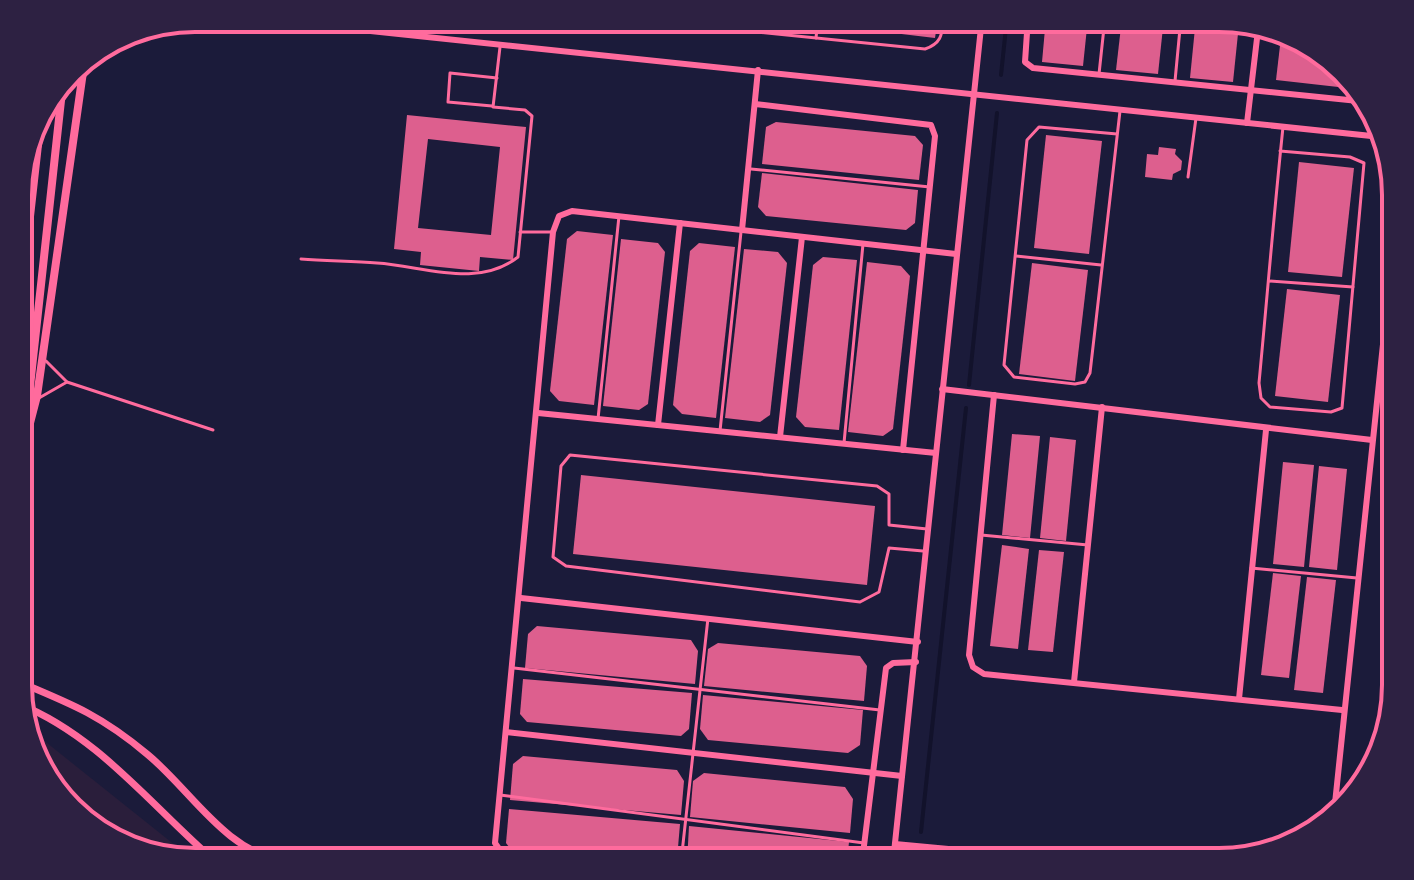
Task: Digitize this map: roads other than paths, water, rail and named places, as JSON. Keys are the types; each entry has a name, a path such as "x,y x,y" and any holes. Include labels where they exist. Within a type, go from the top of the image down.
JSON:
{"main road":[{"path":"32,415 82,78"},
{"path":"32,367 60,104"}],"street":[{"path":"389,32 1371,136"},
{"path":"895,848 981,32"},
{"path":"1027,32 1025,62 1033,68 1351,100"},
{"path":"1247,123 1257,37"},
{"path":"742,230 758,70"},
{"path":"755,104 923,121 931,125 935,136 903,450"},
{"path":"498,848 495,843 521,598 553,232 559,216 572,211 956,254"},
{"path":"658,425 680,223"},
{"path":"780,437 802,237"},
{"path":"1335,799 1382,348"},
{"path":"942,389 1266,430 1372,440"},
{"path":"994,395 969,655 973,667 984,674 1342,710"},
{"path":"1074,682 1102,407"},
{"path":"538,413 936,453"},
{"path":"1239,699 1266,430"},
{"path":"521,598 918,642"},
{"path":"863,848 886,668 893,663 916,662"},
{"path":"32,687 73,702 113,727 150,756 215,825 248,848"},
{"path":"34,712 61,725 104,757 201,848"},
{"path":"506,732 902,776"},
{"path":"895,844 938,848"}],"lane":[{"path":"752,32 925,49 937,45 943,32"},
{"path":"816,39 817,32"},
{"path":"1099,74 1104,32"},
{"path":"1175,81 1180,32"},
{"path":"493,107 501,43"},
{"path":"301,259 375,263 452,273 505,267 518,257 532,116 525,110 448,102 450,73 497,78"},
{"path":"1117,134 1039,127 1031,132 1027,140 1004,365 1014,377 1075,384 1085,382 1090,373 1120,111"},
{"path":"1188,177 1196,118"},
{"path":"1280,151 1350,157 1364,163 1342,408 1331,412 1270,407 1261,398 1259,383 1280,151 1283,127"},
{"path":"748,168 930,187"},
{"path":"598,419 619,216"},
{"path":"720,431 742,230"},
{"path":"520,232 553,232"},
{"path":"844,444 863,244"},
{"path":"1016,256 1101,265"},
{"path":"1269,281 1353,287"},
{"path":"43,356 50,368 67,382 213,430"},
{"path":"36,399 67,382"},
{"path":"927,551 889,548 879,592 860,602 566,566 553,557 561,466 570,455 877,486 889,494 889,525 929,530"},
{"path":"981,535 1088,545"},
{"path":"1251,568 1357,578"},
{"path":"682,848 708,618"},
{"path":"513,668 880,710"},
{"path":"500,795 864,843"}],"waterway":[{"path":"1001,75 1006,32"},
{"path":"969,385 997,113"},
{"path":"921,832 966,408"}]}
